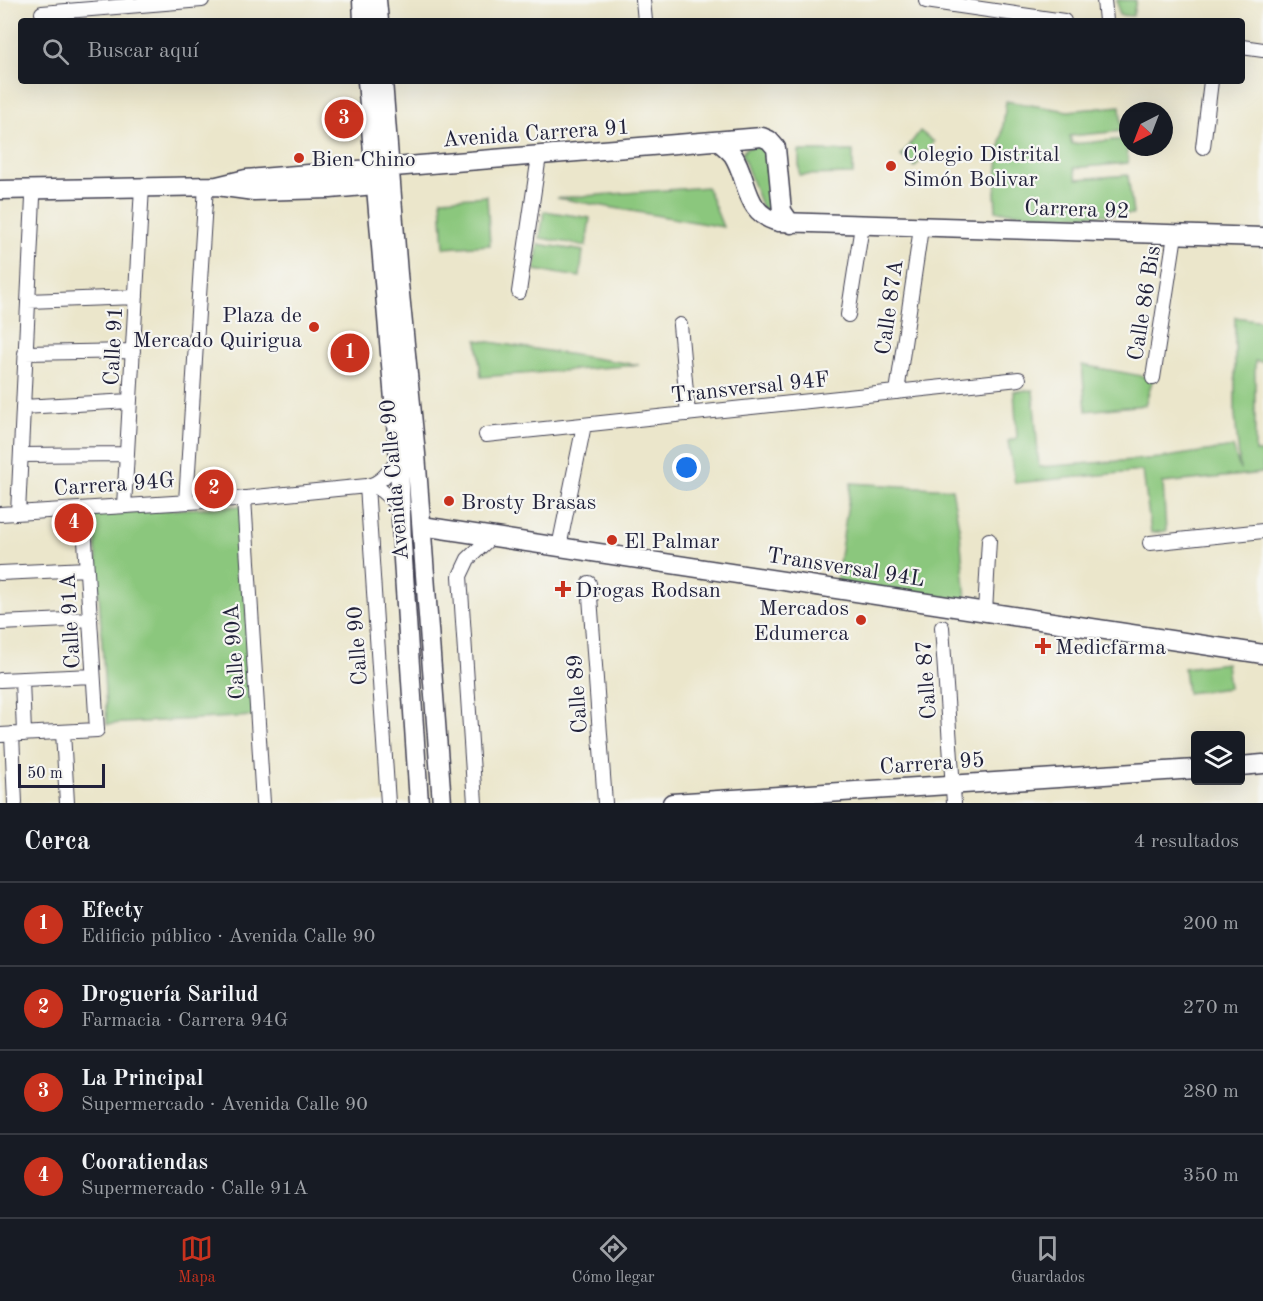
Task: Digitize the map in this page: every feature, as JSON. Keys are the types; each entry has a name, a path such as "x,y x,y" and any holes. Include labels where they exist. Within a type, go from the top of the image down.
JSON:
{"main road":[{"path":"362,0 363,18"},
{"path":"377,0 379,18"},
{"name":"Avenida Calle 90","path":"367,84 382,176 422,526 443,800"},
{"name":"Avenida Calle 90","path":"383,84 382,176 378,219 399,459 416,799"},
{"name":"Avenida Carrera 91","path":"211,186 246,179 382,176 539,156 762,137 774,144 778,152 781,207 791,224"},
{"name":"Carrera 92","path":"720,142 733,155 748,194 759,211 770,220 791,224 1263,237"},
{"name":"Avenida Carrera 91","path":"0,190 211,186 254,191 330,189 382,176"},
{"path":"330,189 347,191 362,198 378,219"},
{"path":"400,507 422,526"},
{"name":"Transversal 94L","path":"422,526 1263,654"},
{"path":"1245,766 1263,764"},
{"name":"Carrera 95","path":"672,803 1191,769"}],"street":[{"path":"42,13 128,3 202,0"},
{"path":"643,0 645,18"},
{"path":"1104,0 1106,18"},
{"path":"926,1 1043,18"},
{"path":"1245,47 1263,50"},
{"path":"1203,147 1211,84"},
{"path":"519,292 539,156"},
{"path":"186,502 211,186"},
{"name":"Calle 91","path":"124,506 142,187"},
{"path":"18,513 33,198"},
{"path":"848,315 862,226"},
{"name":"Calle 87A","path":"897,392 921,228"},
{"name":"Calle 86 Bis","path":"1153,378 1175,235"},
{"path":"28,301 136,297"},
{"path":"680,325 688,414"},
{"path":"26,352 133,351"},
{"name":"Transversal 94F","path":"486,435 1019,379"},
{"path":"23,407 130,401"},
{"path":"559,547 584,425"},
{"path":"21,455 127,454"},
{"path":"399,459 383,478 371,485 400,507"},
{"name":"Carrera 94G","path":"0,514 244,498 371,485"},
{"name":"Calle 90","path":"371,485 388,803"},
{"name":"Calle 90A","path":"244,498 263,803"},
{"name":"Calle 91A","path":"63,732 97,730 83,509"},
{"path":"1150,543 1263,531"},
{"path":"475,803 460,576 468,559 491,537"},
{"path":"985,612 989,540"},
{"path":"0,573 87,569"},
{"name":"Calle 89","path":"589,583 604,803"},
{"path":"0,623 90,620"},
{"name":"Calle 87","path":"942,627 954,803"},
{"path":"0,680 93,675"},
{"path":"15,803 12,734 22,679"},
{"path":"12,734 63,732 67,803"},
{"path":"0,787 14,786"}],"green space":[{"path":"1117,0 1136,0 1133,16 1119,15"},
{"path":"1006,101 1068,111 1119,106 1119,131 1070,136 1072,144 1119,140 1119,156 1127,156 1128,163 1074,168 1077,179 1128,175 1133,214 1055,216 996,211 995,192"},
{"path":"920,131 934,142 915,167 901,156"},
{"path":"758,146 769,153 777,211 762,208 742,154 746,148"},
{"path":"799,151 853,151 853,174 799,175"},
{"path":"707,187 723,227 557,198"},
{"path":"487,196 490,245 444,248 441,199"},
{"path":"544,211 590,218 586,246 540,238"},
{"path":"538,244 583,251 580,277 535,270"},
{"path":"1235,317 1263,321 1263,362 1255,361 1255,452 1263,452 1263,473 1163,483 1166,531 1151,533 1143,471 1015,483 1008,441 1017,438 1014,391 1033,390 1039,467 1160,458 1233,447 1240,470 1235,415"},
{"path":"477,340 639,365 481,377"},
{"path":"1082,365 1153,378 1145,405 1086,411"},
{"path":"851,483 952,489 960,533 966,600 836,583"},
{"path":"241,506 253,716 107,724 94,514"},
{"path":"1226,663 1229,688 1187,693 1184,668"}],"place":[{"name":"La Principal","path":"344,119"},
{"name":"Bien Chino","path":"299,158"},
{"name":"Colegio Distrital Simón Bolivar","path":"891,166"},
{"name":"Plaza de Mercado Quirigua","path":"314,327"},
{"name":"Efecty","path":"350,353"},
{"name":"Droguería Sarilud","path":"214,489"},
{"name":"Brosty Brasas","path":"449,501"},
{"name":"Cooratiendas","path":"74,523"},
{"name":"El Palmar","path":"612,540"},
{"name":"Drogas Rodsan","path":"563,589"},
{"name":"Mercados Edumerca","path":"861,620"},
{"name":"Medicfarma","path":"1043,646"}]}
